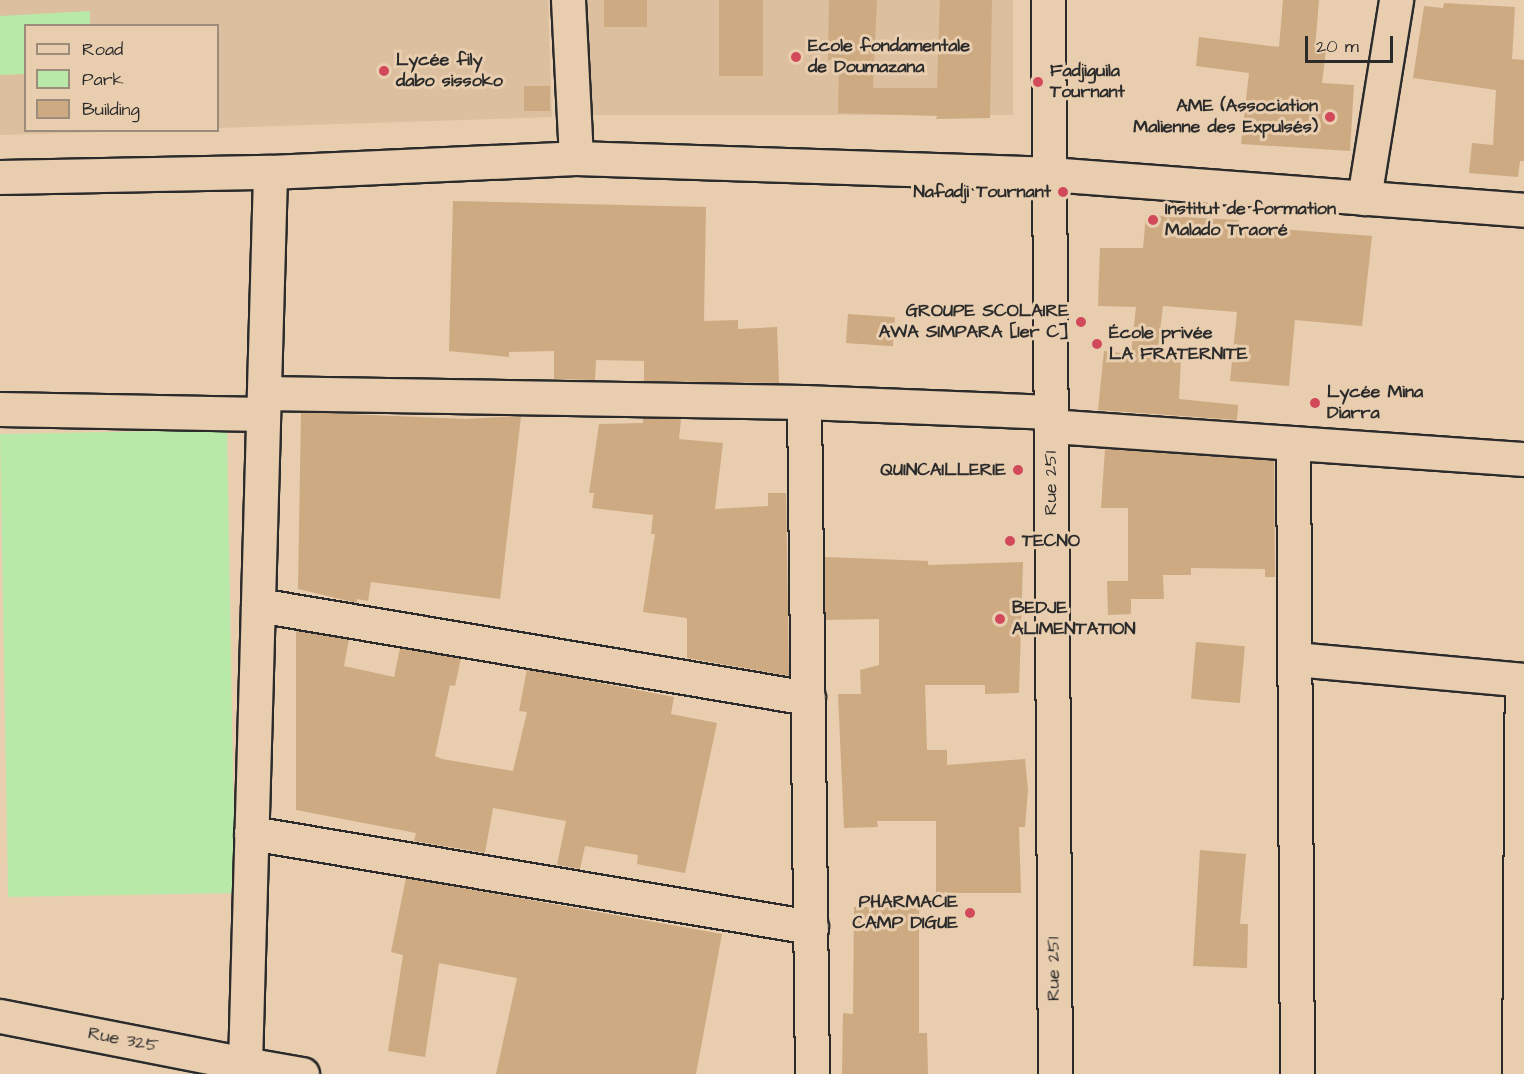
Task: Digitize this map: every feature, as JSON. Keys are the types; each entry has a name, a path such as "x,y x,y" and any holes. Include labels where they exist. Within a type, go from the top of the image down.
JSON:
{"street":[{"path":"568,0 576,158"},
{"name":"Rue 251","path":"1048,0 1055,1074"},
{"path":"1364,198 1396,0"},
{"path":"0,177 270,172 576,158 1049,174 1524,210"},
{"path":"247,1069 251,833 270,172"},
{"path":"804,402 812,1074"},
{"path":"0,409 263,403 804,402 1051,419 1293,443 1524,459"},
{"path":"1293,443 1297,1074"},
{"path":"258,605 808,698"},
{"path":"1294,659 1523,680 1519,1074"},
{"path":"251,833 810,927"},
{"name":"Rue 325","path":"0,1016 247,1069 303,1074"}],"shaded area":[{"name":"Lycée fily dabo sissoko","path":"0,0 548,0 552,117 219,128 219,24 24,24 24,132 100,132 0,135"},
{"name":"Ecole fondamentale de Doumazana","path":"577,0 1013,0 1013,115 577,115"}],"green space":[{"path":"90,11 90,24 24,24 24,74 0,75 0,16"},
{"path":"227,430 235,893 8,897 0,434"}],"building":[{"path":"604,0 647,0 647,27 604,27"},
{"path":"719,0 763,0 763,76 719,76"},
{"path":"829,0 877,0 873,88 937,88 940,0 992,0 990,118 936,119 937,116 838,113 839,60 828,60"},
{"path":"1283,0 1319,0 1315,49 1326,50 1322,83 1354,85 1350,151 1241,144 1249,73 1196,66 1199,37 1279,47"},
{"path":"1444,3 1515,7 1512,59 1524,60 1524,161 1520,161 1518,177 1469,173 1472,143 1493,145 1496,90 1413,78 1424,6 1443,8"},
{"path":"524,86 550,86 550,111 524,111"},
{"path":"453,201 706,207 704,321 738,320 738,329 777,327 779,383 644,381 644,361 596,360 595,380 554,379 554,351 509,352 509,357 449,351"},
{"path":"1146,215 1239,220 1239,226 1372,236 1362,326 1295,320 1289,386 1230,381 1237,312 1163,306 1157,357 1181,358 1179,399 1238,405 1237,420 1098,410 1104,351 1131,354 1136,307 1098,306 1100,248 1143,248"},
{"path":"848,314 895,317 893,346 846,343"},
{"path":"301,412 465,419 521,416 500,599 371,582 368,601 357,599 357,603 298,589"},
{"path":"643,418 681,419 679,439 723,443 715,509 768,506 768,493 786,493 789,676 687,658 687,618 643,612 655,534 651,534 653,515 592,508 594,493 589,493 599,424 643,423"},
{"path":"1105,449 1274,460 1275,577 1265,577 1265,569 1191,568 1191,575 1163,575 1164,599 1131,599 1131,614 1108,615 1107,581 1128,581 1128,508 1101,508"},
{"path":"825,557 928,561 928,565 1023,562 1019,693 985,694 985,685 925,685 927,750 947,750 947,765 1025,759 1028,790 1025,827 1019,827 1021,893 936,893 936,821 877,821 878,827 844,828 838,694 861,694 860,670 879,665 879,619 825,620"},
{"path":"296,630 349,639 344,666 394,677 400,648 461,658 455,686 450,685 435,756 442,759 513,771 527,712 519,711 527,669 674,697 671,714 717,723 685,873 637,864 638,855 585,846 580,869 557,865 566,821 493,808 485,853 414,841 416,833 296,810"},
{"path":"1196,642 1245,646 1240,703 1191,699"},
{"path":"1200,850 1246,854 1240,924 1248,924 1247,968 1193,966"},
{"path":"406,878 722,934 696,1074 496,1074 517,978 439,963 425,1057 388,1051 403,955 391,952"},
{"path":"854,907 919,907 919,1033 927,1033 928,1074 842,1074 843,1013 853,1014"}],"place":[{"name":"Ecole fondamentale de Doumazana","path":"796,57"},
{"name":"Lycée fily dabo sissoko","path":"384,71"},
{"name":"Fadjiguila Tournant","path":"1038,82"},
{"name":"AME (Association Malienne des Expulsés)","path":"1330,117"},
{"name":"Nafadji Tournant","path":"1063,192"},
{"name":"Institut de formation Malado Traoré","path":"1153,220"},
{"name":"GROUPE SCOLAIRE AWA SIMPARA [1er C]","path":"1081,322"},
{"name":"École privée LA FRATERNITE","path":"1097,344"},
{"name":"Lycée Mina Diarra","path":"1315,403"},
{"name":"QUINCAILLERIE","path":"1018,470"},
{"name":"TECNO","path":"1010,541"},
{"name":"BEDJE ALIMENTATION","path":"1000,619"},
{"name":"PHARMACIE CAMP DIGUE","path":"970,913"}]}
